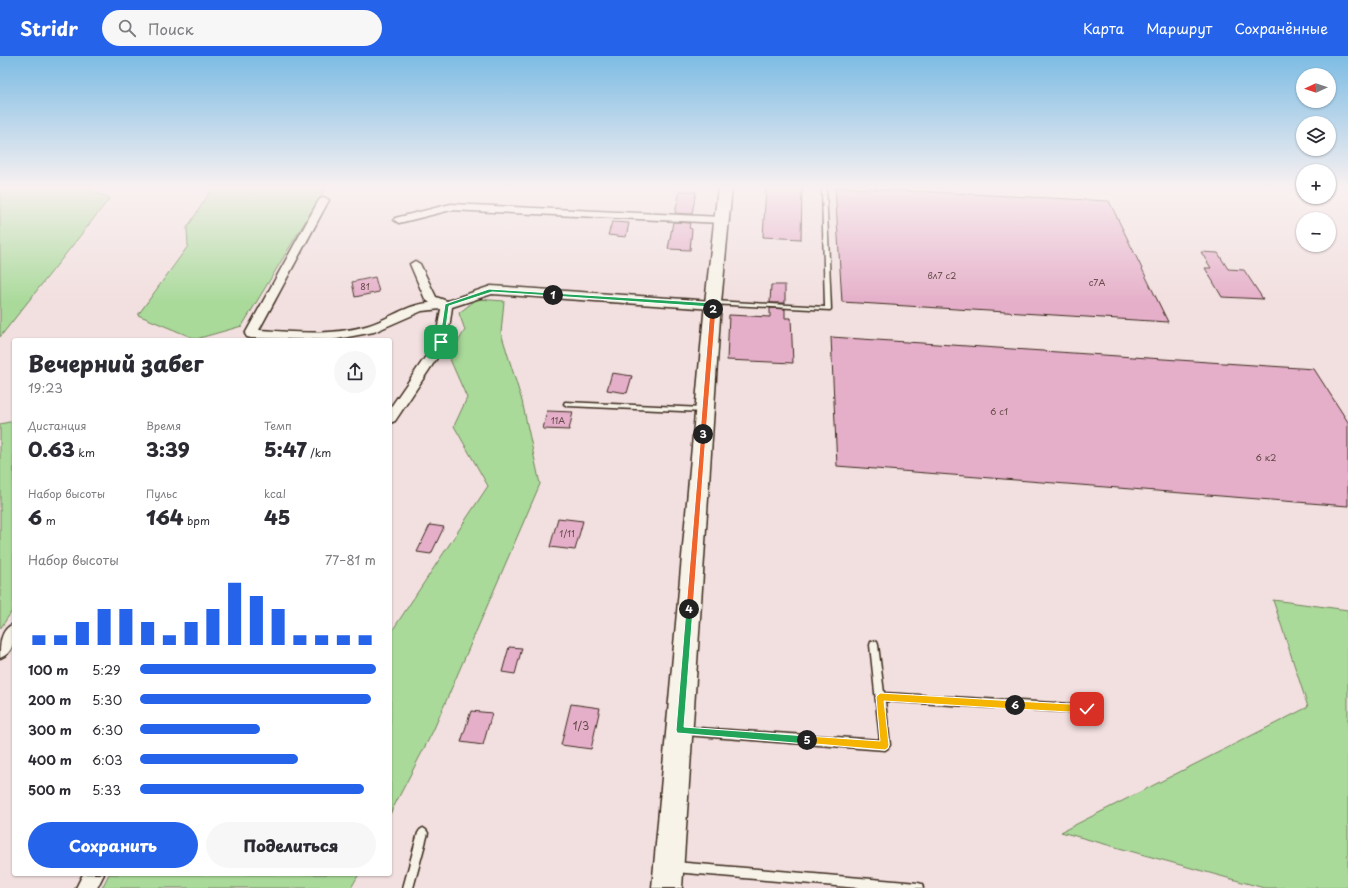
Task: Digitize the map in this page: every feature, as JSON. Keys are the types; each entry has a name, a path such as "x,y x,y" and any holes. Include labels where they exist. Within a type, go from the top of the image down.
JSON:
{"street":[{"path":"310,226 251,334 327,337 370,329 420,307 447,305 491,290 713,304"},
{"path":"667,888 713,304 721,226"},
{"path":"415,264 431,299 447,305"},
{"path":"392,415 441,342 447,305"},
{"path":"0,650 12,634"},
{"path":"86,888 93,876"}],"lane":[{"path":"713,304 828,309 825,226"},
{"path":"567,404 705,410"},
{"path":"680,730 885,745 874,645"},
{"path":"880,697 1087,709"},
{"path":"408,888 423,834"},
{"path":"668,866 918,888"}],"green space":[{"path":"0,226 88,226 0,337"},
{"path":"188,226 303,226 242,326 200,338 194,338 138,315 188,246 187,228"},
{"path":"477,299 504,301 501,333 522,401 540,484 433,731 392,810 392,631 488,486 454,426 467,398 449,357 465,330 459,313"},
{"path":"12,421 12,611 0,629 0,424"},
{"path":"1273,600 1348,610 1348,888 1264,888 1061,832 1308,707"},
{"path":"108,876 358,876 351,888 102,888"}],"building":[{"path":"611,226 628,226 626,237 608,235"},
{"path":"672,226 689,226 689,228 692,229 690,250 668,249"},
{"path":"764,226 801,226 801,239 763,237"},
{"path":"837,226 1121,226 1168,322 842,302"},
{"path":"1201,252 1218,253 1228,269 1244,270 1263,299 1222,297 1205,268 1211,268"},
{"path":"375,277 379,292 355,297 352,282"},
{"path":"771,285 785,285 785,303 770,303"},
{"path":"770,308 785,309 785,318 791,318 793,363 727,360 729,315 770,317"},
{"path":"831,337 1314,369 1348,422 1348,506 837,466"},
{"path":"612,373 632,376 627,393 607,390"},
{"path":"547,411 573,412 569,430 543,429"},
{"path":"558,518 583,521 575,550 550,547"},
{"path":"430,525 444,527 431,554 417,552"},
{"path":"509,647 522,648 515,674 502,672"},
{"path":"571,704 600,708 591,749 561,745"},
{"path":"471,711 492,713 483,745 461,742"}],"route":[{"path":"441,342 447,305 491,290 713,305 680,730 885,745 880,697 1087,709"}]}
